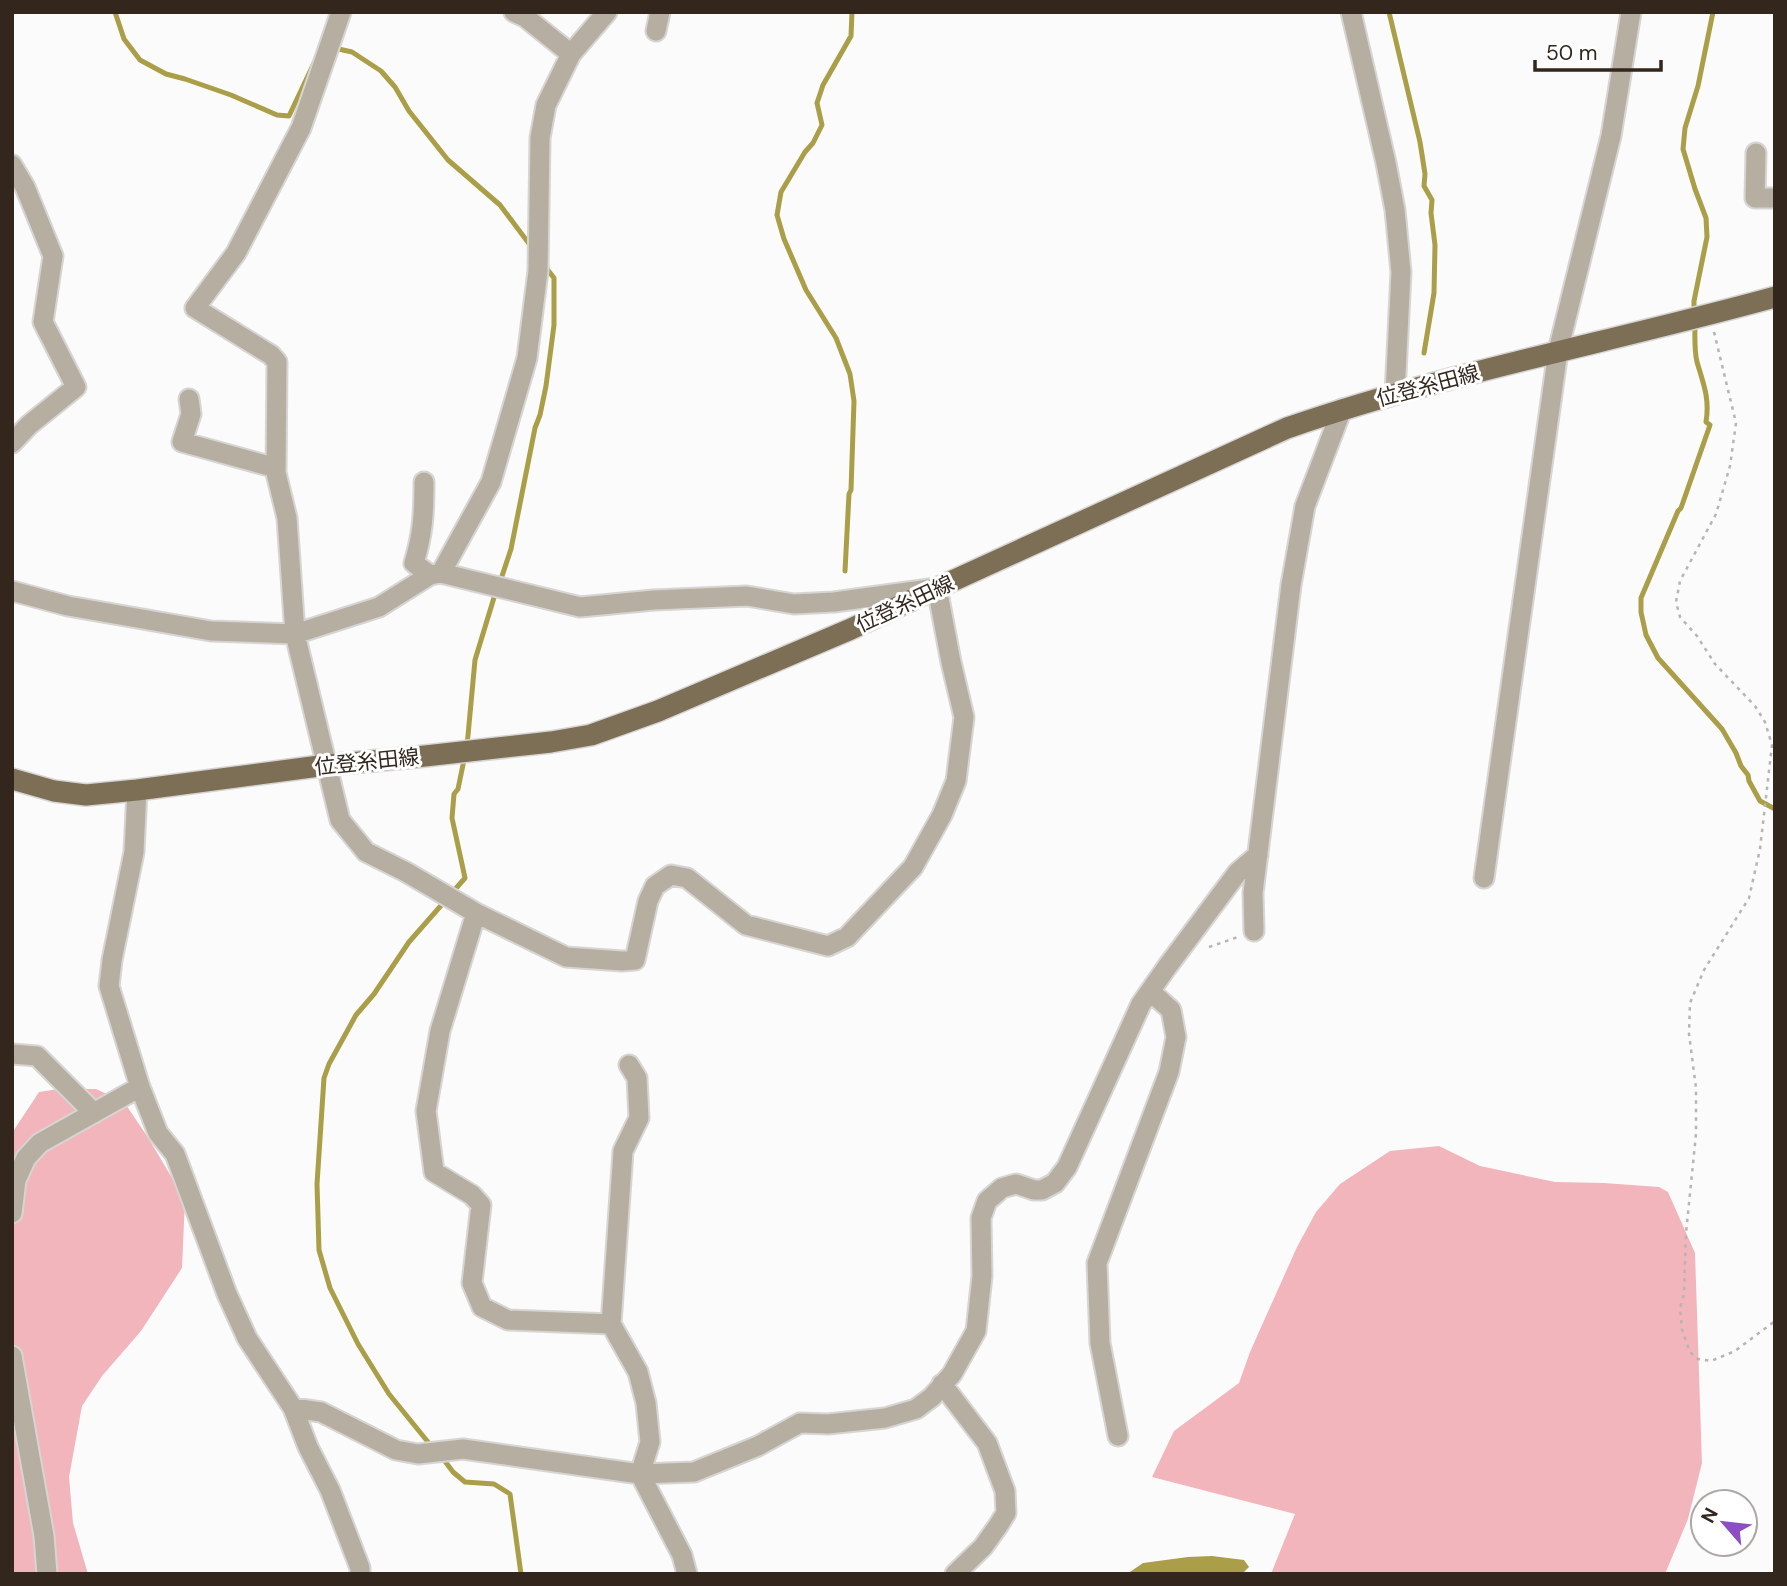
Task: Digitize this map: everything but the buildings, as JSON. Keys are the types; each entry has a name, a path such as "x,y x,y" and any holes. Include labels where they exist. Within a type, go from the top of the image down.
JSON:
{"main road":[{"name":"位登糸田線","path":"12,779 54,792 86,794 551,742 591,735 658,711 852,629 1287,428 1395,394 1775,297"}],"street":[{"path":"341,12 301,128 236,254 195,308 271,355 277,362 276,468 287,518 295,634 340,820 366,852 476,913 566,957 635,960 648,901 655,886 671,875 687,878 746,925 828,946 847,937 913,867 942,815 957,781 964,717 937,588 834,602 794,604 747,596 654,600 580,607 435,574 414,563 424,518 424,482"},
{"path":"514,12 525,17 570,54"},
{"path":"12,591 68,606 211,631 295,634 379,607 435,574 491,482 527,358 538,271 540,138 546,105 570,54 607,12"},
{"path":"1351,12 1395,210 1401,272 1395,394"},
{"path":"1484,878 1558,351 1611,136 1631,12"},
{"path":"1756,153 1755,198 1775,198"},
{"path":"12,165 18,193 53,256 43,322 76,387 29,425 12,443"},
{"path":"189,399 191,414 182,442 276,468"},
{"path":"1254,931 1253,893 1291,585 1305,506 1342,409"},
{"path":"137,790 134,852 109,986 140,1087 158,1133 179,1163 227,1294 247,1338 293,1408 308,1447 330,1490 360,1574"},
{"path":"293,1408 321,1412 396,1450 418,1454 463,1449 640,1474 694,1472 758,1446 800,1423 828,1424 885,1418 916,1409 952,1374 976,1331 982,1276 981,1218 988,1201 1002,1188 1016,1184 1042,1190 1055,1183 1067,1167 1150,991 1238,873 1258,855"},
{"path":"476,913 440,1031 426,1111 434,1172 472,1195 481,1205 472,1283 482,1307 508,1320 611,1324"},
{"path":"1118,1436 1100,1343 1097,1263 1169,1072 1176,1037 1171,1010 1150,991"},
{"path":"12,1054 37,1056 94,1113"},
{"path":"629,1065 637,1079 639,1118 623,1151 611,1324 638,1373 646,1403 650,1442 640,1474 682,1555 687,1574"},
{"path":"12,1213 16,1180 26,1158 40,1143 140,1087"},
{"path":"12,1356 44,1536 47,1574"},
{"path":"942,1384 987,1443 1005,1490 1006,1513 983,1547 955,1574"}],"path":[{"path":"1710,315 1736,423 1730,466 1716,514 1680,581 1676,602 1680,617 1697,636 1715,664 1755,706 1765,722 1772,745 1760,849 1749,898 1704,970 1689,1003 1689,1034 1696,1088 1696,1134 1686,1233 1684,1294 1680,1308 1682,1330 1690,1352 1698,1359 1711,1361 1735,1351 1775,1321"},
{"path":"1209,947 1254,931"}],"shaded area":[{"path":"96,1089 124,1102 185,1200 182,1268 141,1331 102,1376 82,1406 69,1477 73,1523 88,1574 12,1574 12,1133 39,1092"},
{"path":"1439,1146 1480,1166 1555,1182 1659,1187 1668,1192 1695,1253 1702,1463 1696,1488 1689,1488 1688,1519 1665,1574 1271,1574 1295,1514 1152,1477 1174,1431 1239,1383 1297,1247 1316,1212 1340,1184 1390,1151"},
{"path":"1212,1556 1244,1560 1249,1567 1242,1574 1127,1574 1143,1563"}],"waterway":[{"path":"115,12 124,39 140,60 166,74 231,95 277,115 289,116 314,63"},
{"path":"845,571 854,401 850,374 836,338 806,290 784,239 777,215 781,192 822,125 817,103 823,85 851,36 852,12"},
{"path":"1389,12 1420,142 1424,186 1432,200 1434,293 1424,353"},
{"path":"1694,313 1707,237 1706,218 1683,149 1685,128 1698,86 1713,12"},
{"path":"334,48 352,52 381,71 448,160 500,205 533,249"},
{"path":"500,582 511,549 546,386 554,325 554,278 544,265"},
{"path":"1695,323 1696,357 1704,384 1706,422 1710,425 1681,508 1641,598 1641,612 1646,635 1658,658 1722,729 1760,801 1775,809"},
{"path":"467,746 475,660 496,591"},
{"path":"451,894 465,878 452,818 454,794 458,789 465,755"},
{"path":"432,1447 389,1394 358,1344 330,1288 319,1250 317,1184 324,1078 329,1064 356,1015 374,994 409,942 445,901"},
{"path":"441,1456 465,1482 494,1484 510,1494 521,1574"}]}
